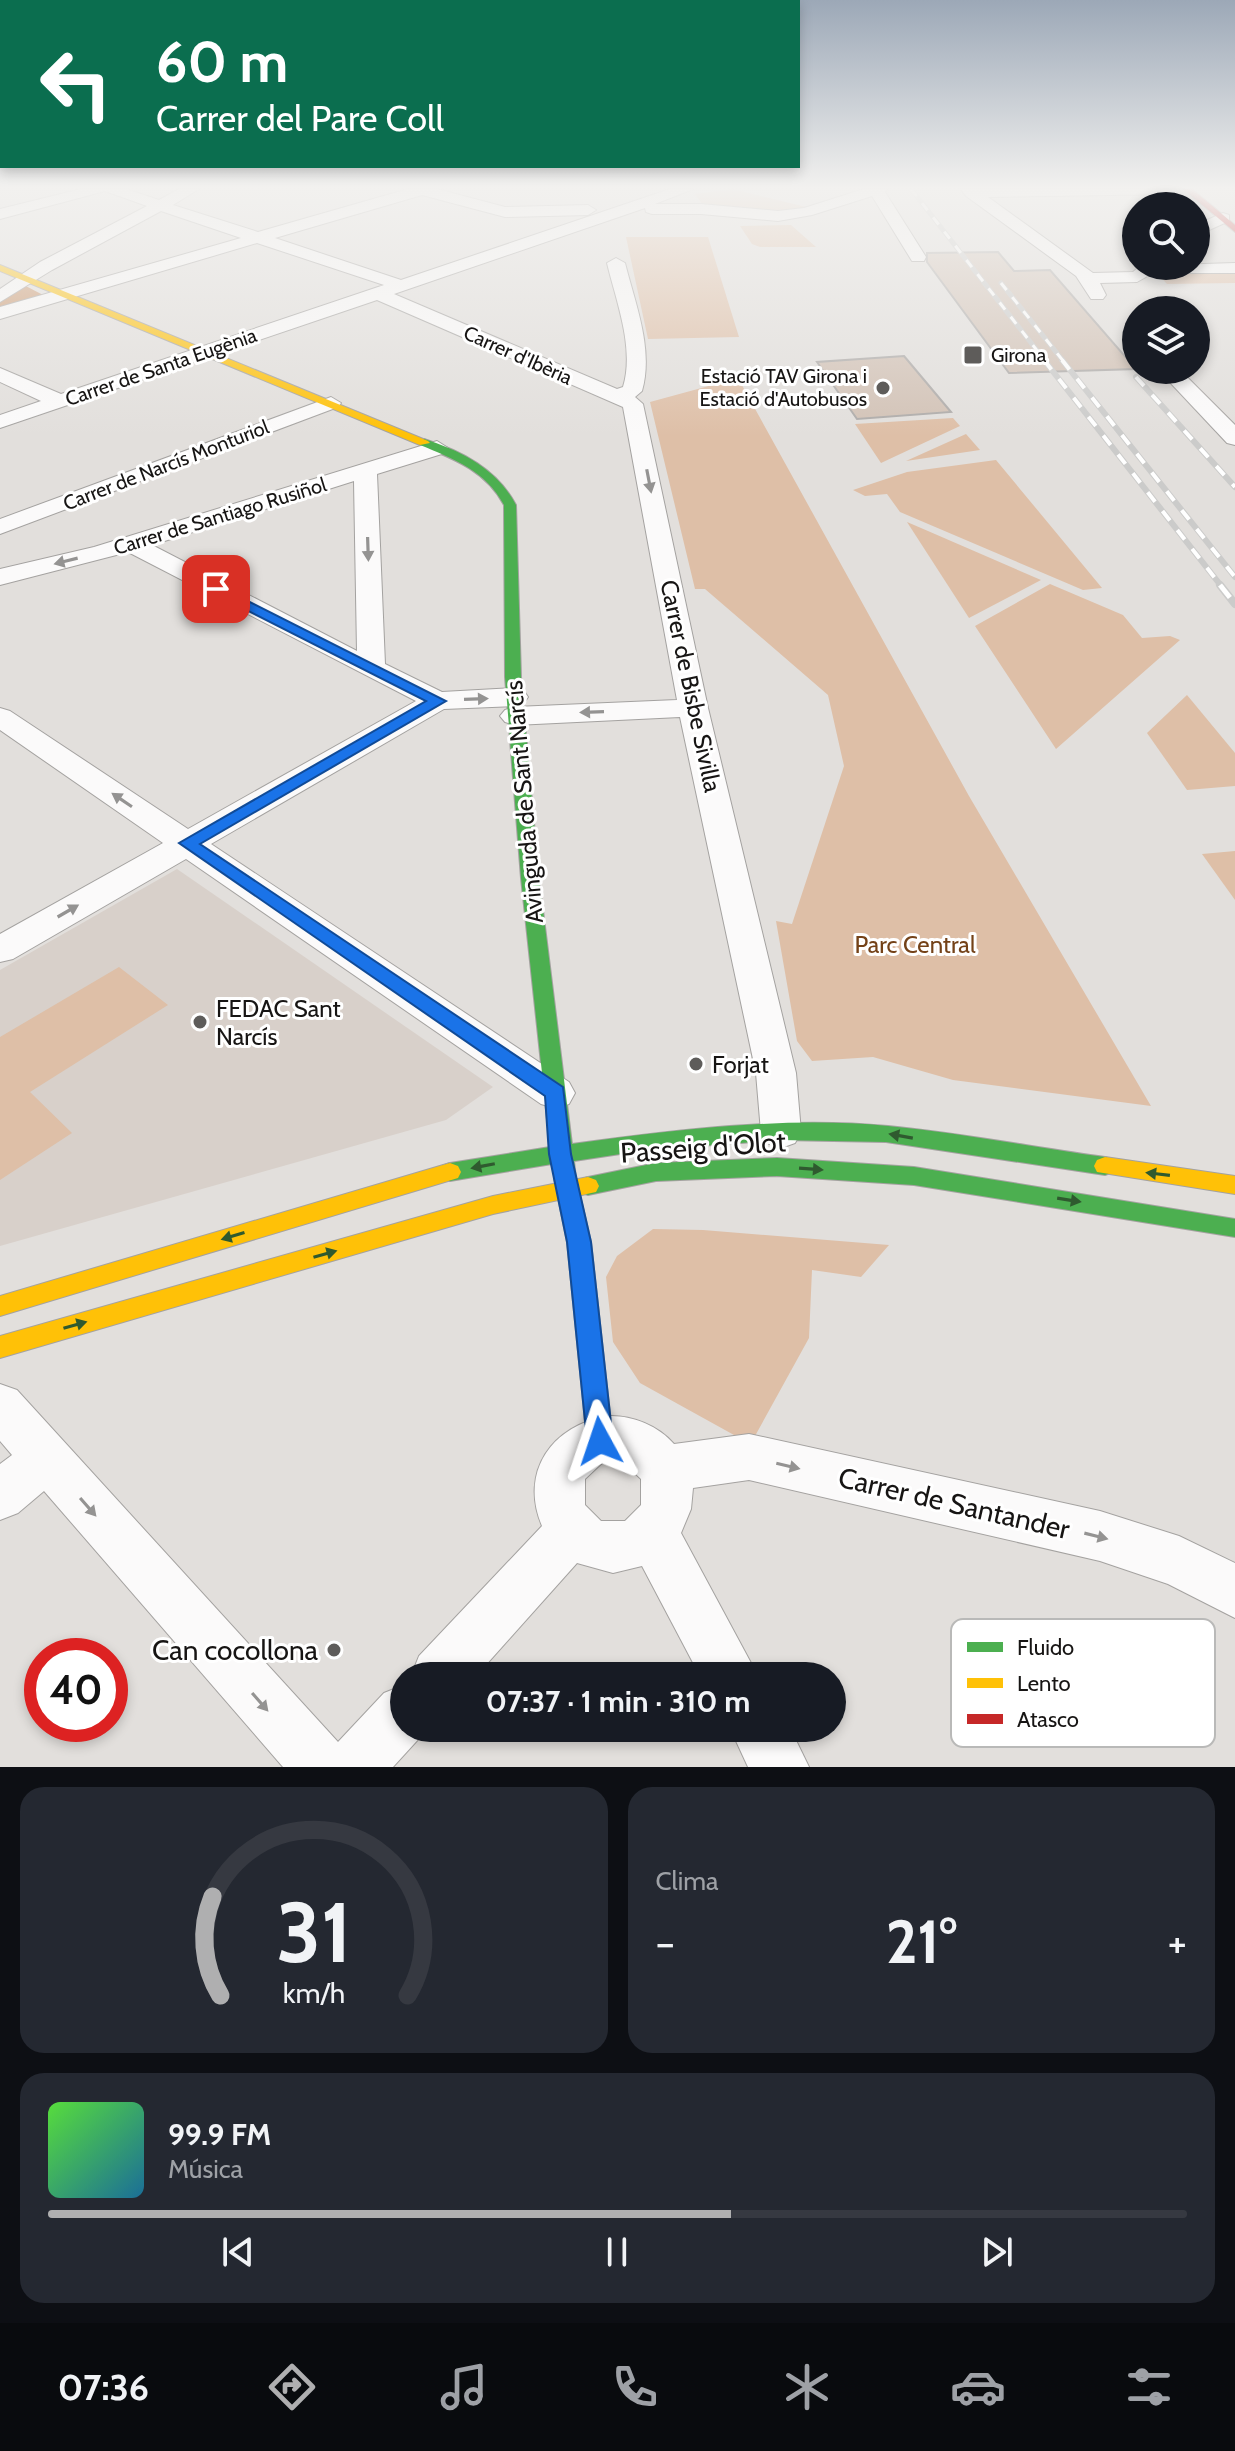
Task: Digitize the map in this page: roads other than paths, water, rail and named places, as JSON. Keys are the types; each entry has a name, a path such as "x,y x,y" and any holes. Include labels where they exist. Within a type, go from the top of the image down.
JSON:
{"street":[{"name":"Avinguda de Sant Narcís","path":"8,271 208,351 437,448 490,474 505,488 514,706 543,1005 560,1154 579,1242 600,1441"},
{"path":"0,297 42,271"},
{"path":"0,315 140,271"},
{"path":"361,271 400,285"},
{"name":"Carrer de Santa Eugènia","path":"0,422 439,271"},
{"path":"615,397 632,391 636,383 635,351 618,271"},
{"path":"1074,271 1093,286 1122,280"},
{"name":"Carrer d'Ibèria","path":"377,293 615,397"},
{"path":"0,374 60,402"},
{"path":"1183,384 1235,438"},
{"name":"Carrer de Bisbe Sivilla","path":"615,397 633,404 693,708 776,1073 781,1132"},
{"name":"Carrer de Narcís Monturiol","path":"0,527 331,403"},
{"name":"Carrer de Santiago Rusiñol","path":"0,577 131,544 437,448"},
{"path":"365,472 371,669"},
{"path":"131,544 438,701 514,706 693,708"},
{"path":"0,950 438,701"},
{"path":"0,717 555,1093"},
{"name":"Passeig d'Olot","path":"0,1306 416,1180 487,1164 647,1142 781,1132 886,1134 1235,1185"},
{"name":"Passeig d'Olot","path":"0,1347 493,1205 656,1172 777,1167 914,1176 1235,1228"},
{"path":"0,1406 321,1767"},
{"path":"618,1440 636,1444 652,1455 663,1469 669,1487 668,1507 652,1532 634,1544 612,1547 590,1543 572,1531 557,1501 559,1478 579,1451 600,1441 618,1440"},
{"name":"Carrer de Santander","path":"663,1469 749,1457 1100,1536 1179,1562 1235,1591"},
{"path":"0,1496 46,1458"},
{"path":"452,1662 572,1531"},
{"path":"652,1532 722,1662"},
{"path":"354,1767 390,1728"},
{"path":"766,1742 780,1767"}],"waterway":[{"path":"0,302 20,289 35,296 0,306"}],"railway":[{"path":"975,271 1046,362"},
{"path":"1001,283 1064,362"},
{"path":"1044,360 1222,587"},
{"path":"1062,360 1235,577"},
{"path":"1142,384 1235,487"},
{"path":"1220,585 1235,604"}],"place":[{"name":"Girona","path":"973,355"},
{"name":"Estació TAV Girona i Estació d'Autobusos","path":"883,388"},
{"name":"FEDAC Sant Narcís","path":"200,1022"},
{"name":"Forjat","path":"696,1064"},
{"name":"Can cocollona","path":"334,1650"}],"park label":[{"name":"Parc Central","path":"915,944"}]}
